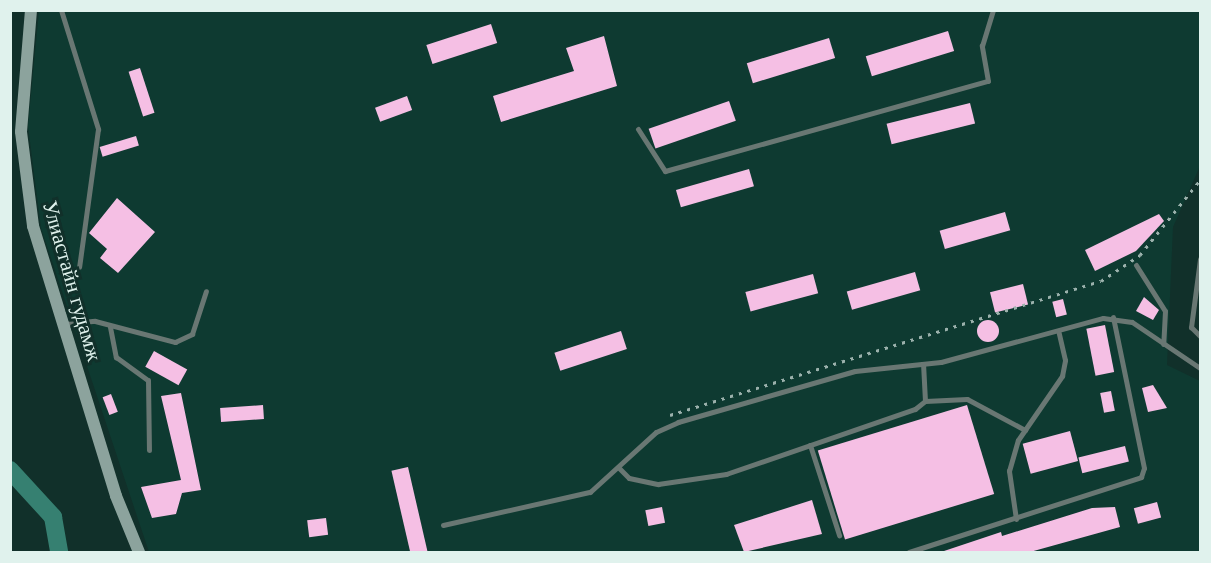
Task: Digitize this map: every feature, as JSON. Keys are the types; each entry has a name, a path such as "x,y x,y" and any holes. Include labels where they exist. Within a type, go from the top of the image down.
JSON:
{"main road":[{"name":"Улиастайн гудамж","path":"31,10 22,150 36,239 116,496 139,552"}],"lane":[{"path":"61,10 98,129 79,267"},
{"path":"638,129 665,171 988,81 982,46 993,10"},
{"path":"1200,259 1191,327 1200,336"},
{"path":"1136,265 1165,311 1163,344"},
{"path":"62,324 95,321 137,336 184,339 192,334 206,291"},
{"path":"909,552 1141,477 1144,468 1113,317"},
{"path":"443,525 581,496 619,468 656,432 678,422 855,371 923,365 1059,333 1113,317 1132,322 1200,368"},
{"path":"110,327 116,357 148,380 149,450"},
{"path":"1016,519 1009,471 1025,430 1062,376 1065,360 1059,333"},
{"path":"923,365 925,401"},
{"path":"619,468 629,478 685,483 810,444 925,401 967,399 1025,430"},
{"path":"810,444 839,535"}],"shaded area":[{"path":"39,11 1200,11 1200,166 1173,227 1167,365 1200,381 1200,552 149,552 41,228 28,126"}],"building":[{"path":"491,24 497,43 433,64 426,45"},
{"path":"948,31 954,51 872,76 866,56"},
{"path":"604,36 617,86 501,122 493,96 574,71 566,48"},
{"path":"829,38 835,58 753,83 747,63"},
{"path":"140,68 155,113 143,116 129,72"},
{"path":"407,96 412,110 380,122 375,108"},
{"path":"729,101 736,121 655,149 649,129"},
{"path":"970,103 975,123 892,144 887,124"},
{"path":"136,136 139,146 103,157 100,147"},
{"path":"749,169 754,186 681,207 676,190"},
{"path":"117,198 155,232 118,273 100,258 107,249 89,233"},
{"path":"1005,212 1010,230 945,249 940,231"},
{"path":"1159,214 1164,221 1136,251 1095,271 1085,250"},
{"path":"915,272 920,290 852,310 847,292"},
{"path":"813,274 818,293 751,311 745,292"},
{"path":"1023,284 1028,304 995,313 990,292"},
{"path":"1144,297 1159,310 1153,320 1136,311"},
{"path":"1063,299 1067,315 1056,317 1052,302"},
{"path":"984,320 992,320 999,327 999,335 992,342 984,342 977,335 977,327"},
{"path":"1105,325 1114,372 1096,376 1086,329"},
{"path":"621,331 627,349 560,371 554,353"},
{"path":"154,351 187,369 179,385 145,367"},
{"path":"1153,385 1167,408 1148,412 1142,388"},
{"path":"1111,391 1115,411 1104,413 1100,393"},
{"path":"181,393 201,490 182,493 176,514 152,518 141,487 181,480 161,396"},
{"path":"111,394 118,412 109,415 103,397"},
{"path":"263,405 264,419 221,422 220,408"},
{"path":"967,405 994,494 845,540 818,451"},
{"path":"1070,431 1078,461 1031,474 1023,444"},
{"path":"1125,446 1129,462 1082,473 1078,458"},
{"path":"408,467 428,552 410,552 391,471"},
{"path":"812,500 822,534 744,552 734,525"},
{"path":"1157,502 1161,517 1138,524 1134,508"},
{"path":"662,507 665,523 648,526 645,510"},
{"path":"1115,507 1120,527 1030,552 941,552 1001,532 1002,536 1092,508"},
{"path":"326,518 328,535 309,537 307,520"}],"waterway":[{"path":"10,470 53,517 59,552"}],"railway":[{"path":"670,415 1101,281 1140,255 1200,180"}]}
